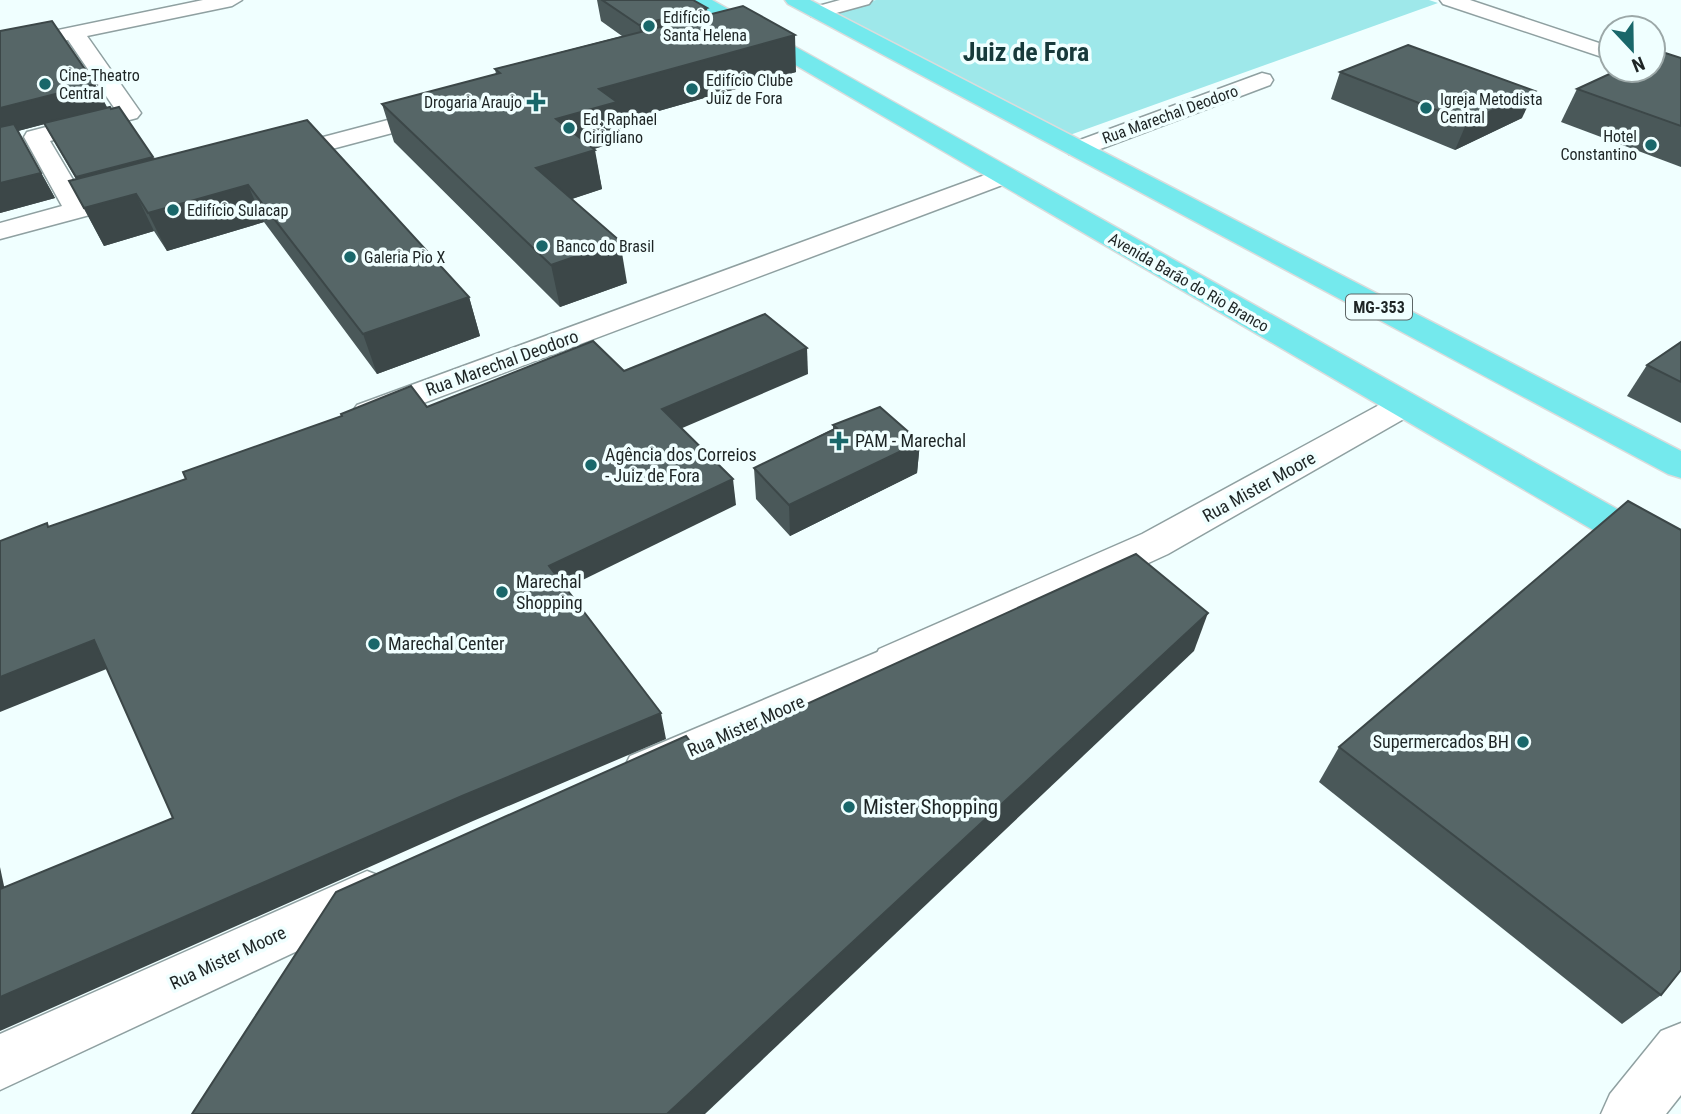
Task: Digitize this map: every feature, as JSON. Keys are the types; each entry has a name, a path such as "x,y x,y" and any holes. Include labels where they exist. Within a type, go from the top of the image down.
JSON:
{"main road":[{"name":"Avenida Barão do Rio Branco","path":"698,0 736,34 1003,176 1681,563"},
{"name":"MG-353","path":"796,0 1681,466"}],"street":[{"path":"0,48 232,0"},
{"path":"818,12 862,0"},
{"path":"1464,2 1597,49"},
{"path":"12,142 129,113 74,33"},
{"name":"Rua Marechal Deodoro","path":"1078,149 1262,80"},
{"path":"251,164 459,108"},
{"path":"36,137 78,210"},
{"name":"Rua Marechal Deodoro","path":"340,423 1003,176"},
{"path":"0,231 158,189"},
{"name":"Rua Mister Moore","path":"607,788 1155,544 1404,405"},
{"name":"Rua Mister Moore","path":"0,1062 411,874"},
{"path":"1630,1114 1681,1051"}],"shaded area":[{"path":"876,0 1429,0 1438,3 1067,136 829,12"}],"building":[{"path":"602,0 693,0 707,8 639,25"},
{"path":"743,6 795,35 599,89 617,102 556,119 595,150 536,168 620,241 551,265 382,104 500,73 495,69"},
{"path":"52,21 95,84 0,108 0,31"},
{"path":"1408,45 1535,91 1467,122 1340,72"},
{"path":"1667,54 1681,58 1681,126 1577,89 1597,80 1597,84 1667,84"},
{"path":"119,107 153,157 76,177 44,123"},
{"path":"307,120 469,297 363,334 248,185 148,213 136,194 84,208 69,181"},
{"path":"14,124 41,173 0,183 0,127"},
{"path":"765,314 807,348 662,409 733,479 549,566 661,713 462,796 0,997 0,889 173,818 94,640 0,677 0,541 47,523 48,527 186,479 183,472 342,416 341,414 411,386 427,407 593,341 624,371"},
{"path":"1681,342 1681,382 1647,365"},
{"path":"880,407 920,442 789,505 754,468 837,428 833,425"},
{"name":"Supermercados BH","path":"1628,501 1681,530 1681,970 1661,995 1339,747"},
{"name":"Mister Shopping","path":"1136,554 1208,613 667,1114 192,1114 336,892 686,736 699,753"}],"place":[{"name":"Edifício Santa Helena","path":"649,26"},
{"name":"Cine-Theatro Central","path":"45,84"},
{"name":"Edifício Clube Juiz de Fora","path":"692,89"},
{"name":"Drogaria Araujo","path":"536,102"},
{"name":"Igreja Metodista Central","path":"1426,108"},
{"name":"Ed. Raphael Cirigliano","path":"569,128"},
{"name":"Hotel Constantino","path":"1651,145"},
{"name":"Edifício Sulacap","path":"173,210"},
{"name":"Banco do Brasil","path":"542,246"},
{"name":"Galeria Pio X","path":"350,257"},
{"name":"PAM - Marechal","path":"839,441"},
{"name":"Agência dos Correios - Juiz de Fora","path":"591,465"},
{"name":"Marechal Shopping","path":"502,592"},
{"name":"Marechal Center","path":"374,644"},
{"name":"Supermercados BH","path":"1523,742"},
{"name":"Mister Shopping","path":"849,807"}],"district":[{"name":"Juiz de Fora","path":"1026,52"}]}
